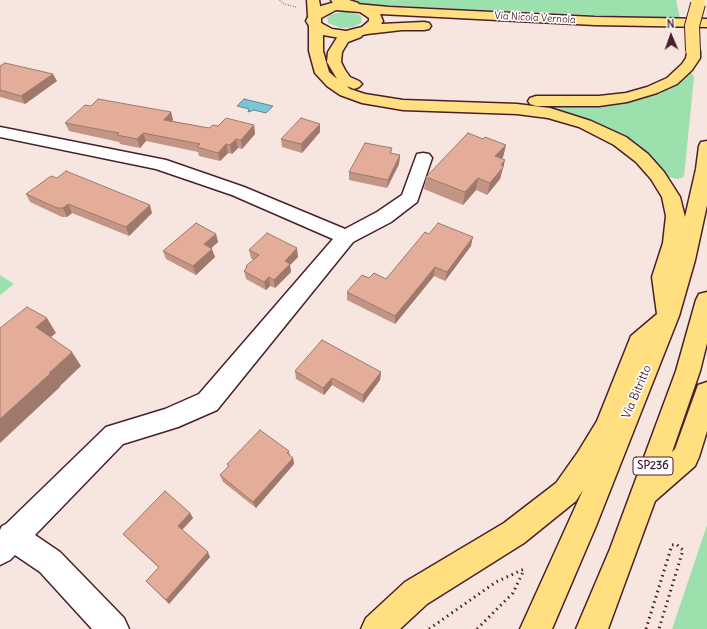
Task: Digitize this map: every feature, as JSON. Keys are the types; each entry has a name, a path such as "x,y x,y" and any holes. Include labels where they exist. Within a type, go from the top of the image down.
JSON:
{"main road":[{"path":"313,0 316,51 322,73 332,83 345,92 362,98 396,104 517,108 550,113 585,124 620,141 642,158 658,176 671,197 676,216 673,243 662,277 668,316 639,343 607,426 587,461 566,492 514,533 416,593 377,629"},
{"path":"337,0 358,7 375,16 376,21 373,26 343,39 334,52 334,62 338,71 345,80 358,87 378,93 404,96 565,102 599,101 627,97 652,90 672,81 687,67 692,58 694,51 692,26 698,2"},
{"path":"698,2 706,38"},
{"path":"315,21 326,8 344,6 358,7"},
{"name":"Via Nicola Vernola","path":"358,7 389,11 587,21 707,23"},
{"name":"Via Nicola Vernola","path":"315,21 320,30 337,34 402,26 441,26 706,38"},
{"name":"Via Bitritto","path":"536,629 582,526 668,316 685,260 696,215 705,169 707,146"},
{"name":"SP236","path":"592,629 624,550 643,493 688,371 707,300"},
{"path":"643,493 686,457 707,392"}],"street":[{"path":"0,132 160,164 238,191 346,237"},
{"path":"113,629 50,562 6,543 115,435 169,419 208,402 346,237 384,217 410,198 422,158"}],"path":[{"path":"280,0 284,4 299,8"},
{"path":"646,629 672,545 676,544 683,550 660,629"},
{"path":"429,629 496,582 524,569 513,593 477,629"}],"green space":[{"path":"346,0 676,0 680,19 371,5"},
{"path":"345,11 360,15 362,18 361,23 353,27 341,28 328,23 327,18 330,15"},
{"path":"691,72 694,77 684,177 678,179 668,177 638,146 596,123 566,113 508,103 565,105 628,101 668,89"},
{"path":"0,275 14,284 0,295"},
{"path":"707,525 707,629 672,629"}],"water":[{"path":"244,99 273,106 266,113 254,110 248,112 249,109 237,106"}],"building":[{"path":"5,63 53,74 21,96 0,90 0,66"},
{"path":"98,99 171,112 164,120 209,128 213,125 218,126 226,118 254,125 241,140 236,139 230,145 226,144 218,153 197,147 200,144 143,133 137,139 117,135 119,133 65,123 85,105 91,106"},
{"path":"301,118 320,124 301,144 281,139"},
{"path":"468,133 483,139 485,137 506,145 495,156 505,160 501,165 504,166 490,183 478,178 465,192 426,177"},
{"path":"365,143 392,148 390,153 400,155 388,180 349,172"},
{"path":"66,171 150,205 126,227 68,204 63,208 57,208 26,194 51,176 57,178"},
{"path":"196,223 216,234 204,244 212,249 193,266 163,251"},
{"path":"438,223 473,237 447,272 435,267 395,316 347,292 362,275 369,278 374,273 386,279 425,232 429,234"},
{"path":"267,233 297,248 285,261 290,264 274,280 269,277 264,282 244,271 247,267 246,266 259,255 249,250"},
{"path":"27,307 47,318 36,327 72,352 0,419 0,328"},
{"path":"322,340 381,372 363,395 332,378 323,388 295,371"},
{"path":"260,430 289,451 287,453 293,458 253,502 220,475 229,466 227,464"},
{"path":"165,491 190,513 178,526 208,552 166,600 146,581 159,567 123,534"}]}
